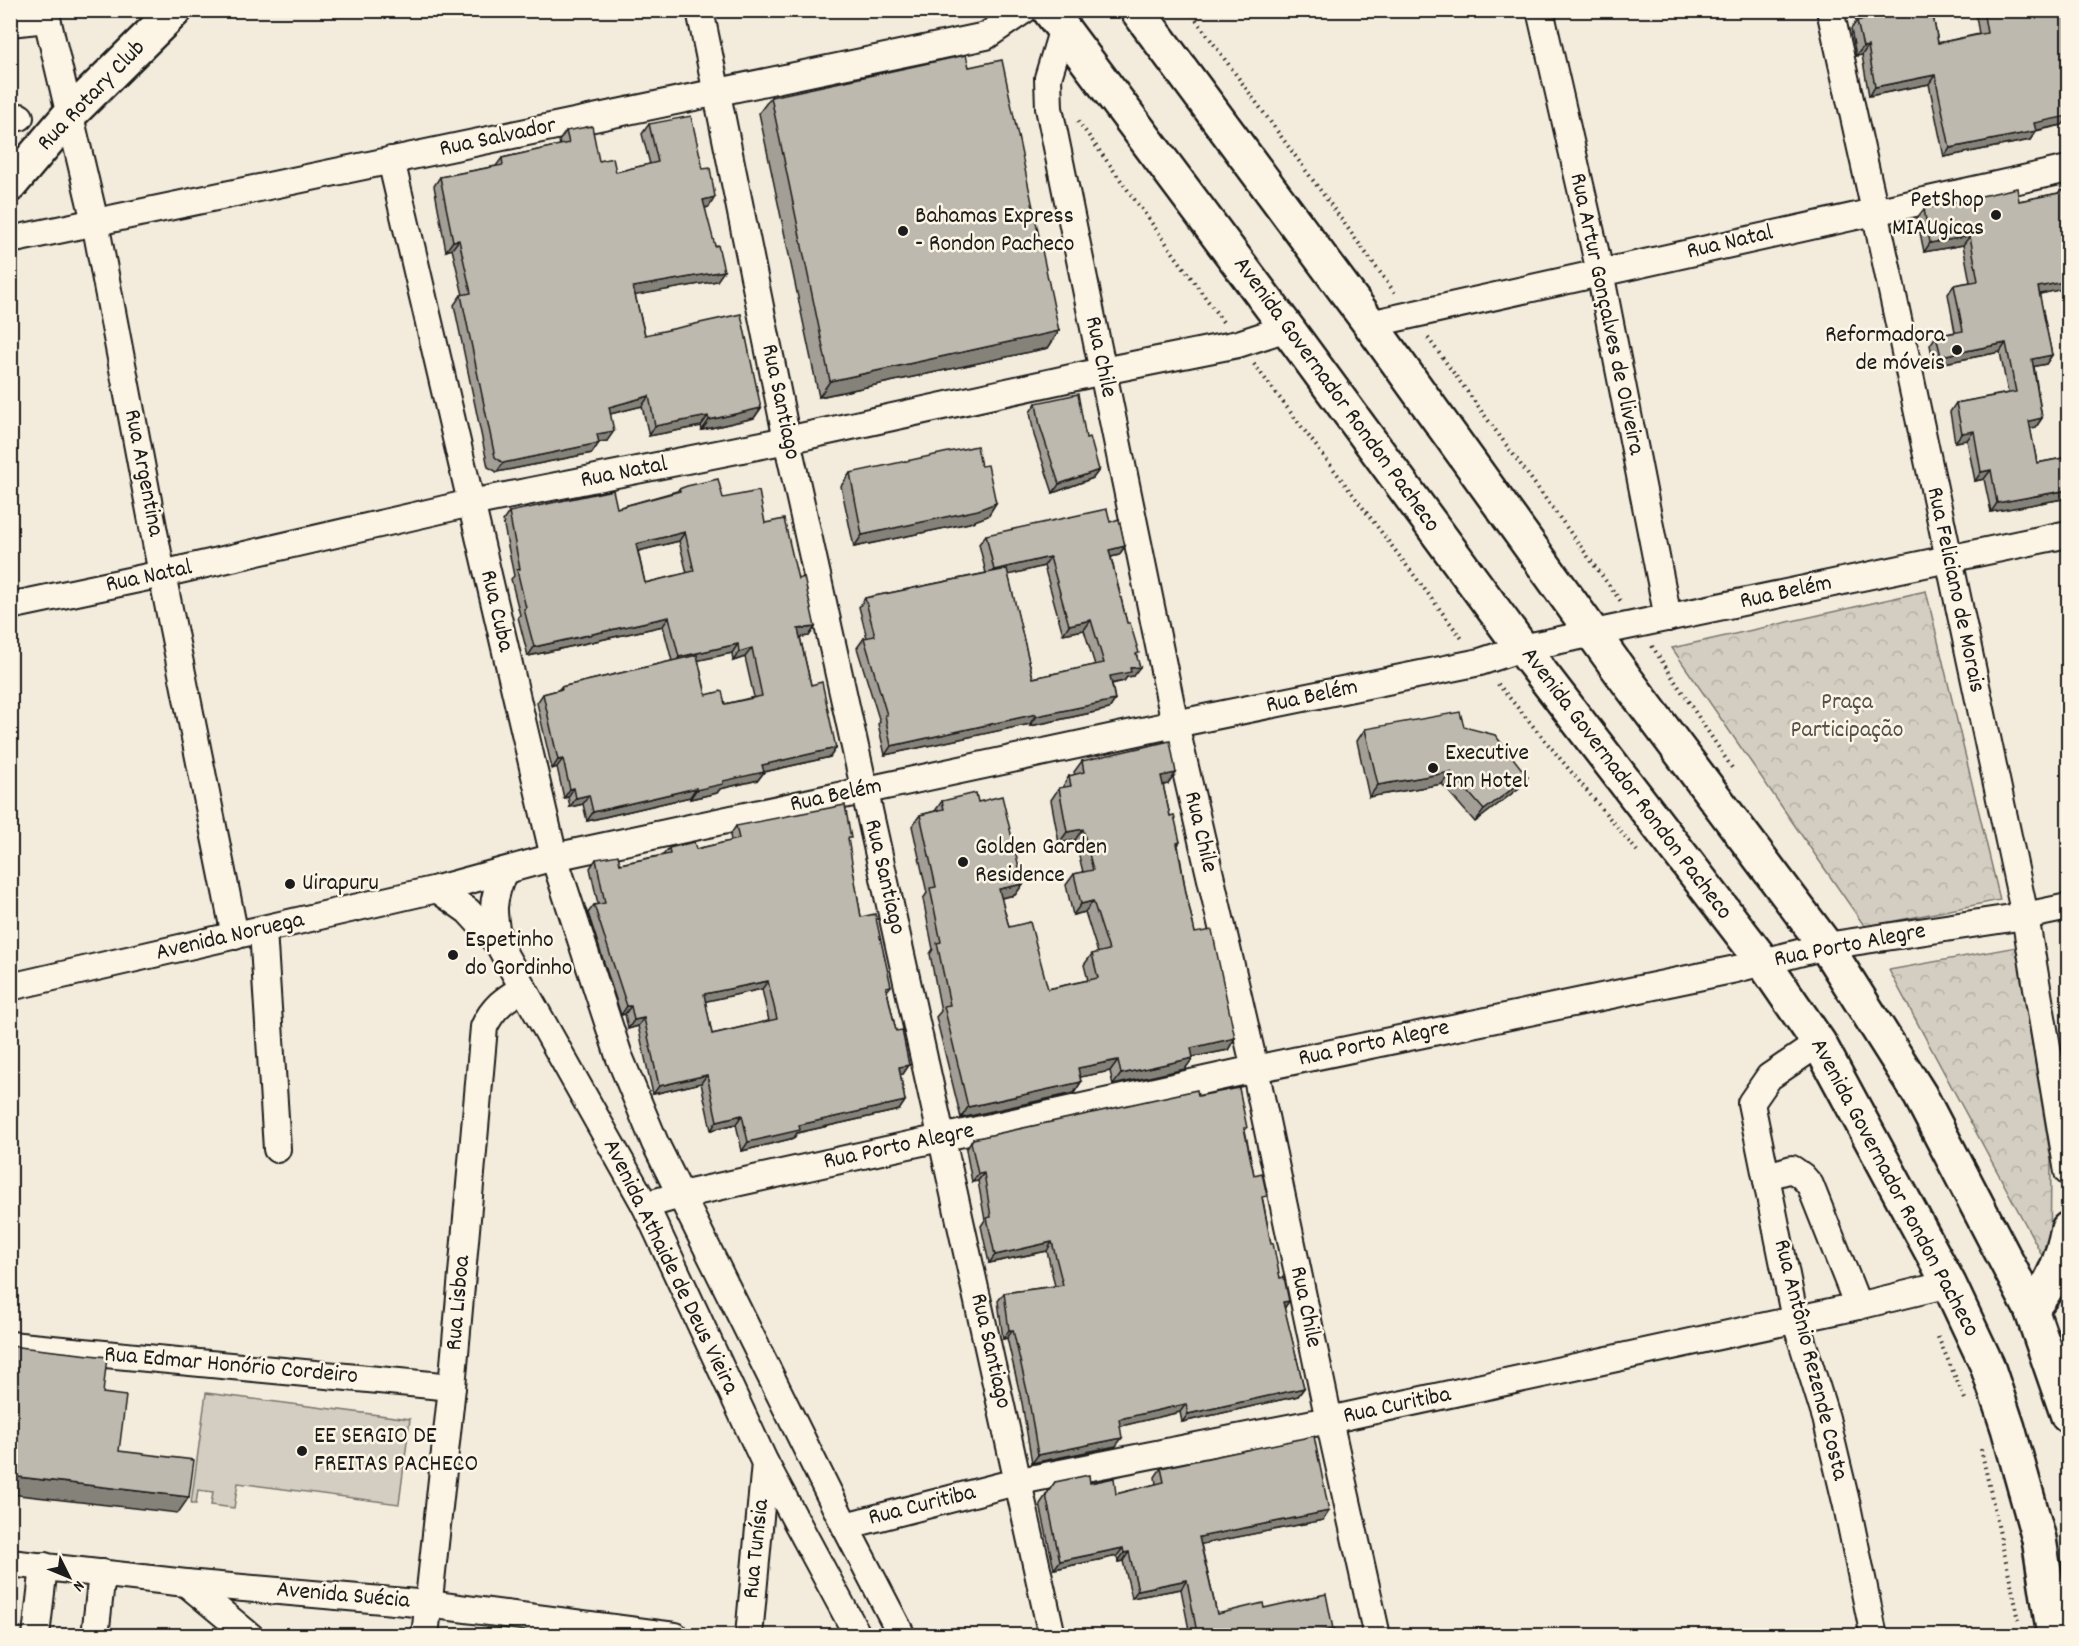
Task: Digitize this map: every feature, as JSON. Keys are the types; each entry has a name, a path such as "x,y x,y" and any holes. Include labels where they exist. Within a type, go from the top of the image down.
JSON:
{"main road":[{"name":"Rua Rotary Club","path":"10,185 70,114 175,10"},
{"path":"1137,10 1381,321 1625,678 1826,946 1920,1095 2031,1309 2068,1416"},
{"name":"Avenida Governador Rondon Pacheco","path":"1056,19 1522,648 1764,963 1819,1043 1949,1284 1987,1365 2008,1428 2039,1539 2040,1631"},
{"path":"2031,1309 2046,1292 2054,1276 2064,1253 2068,1229"}],"street":[{"name":"Rua Santiago","path":"700,10 788,440 1020,1481 1052,1635"},
{"name":"Rua Salvador","path":"10,240 986,36 1023,10"},
{"name":"Rua Artur Gonçalves de Oliveira","path":"1540,10 1600,272 1668,618"},
{"name":"Rua Feliciano de Morais","path":"1830,10 2025,916 2068,1172"},
{"name":"Rua Argentina","path":"46,15 95,222 234,936"},
{"path":"10,23 46,15"},
{"name":"Rua Chile","path":"1056,19 1048,78 1049,108 1175,724 1255,1069 1377,1635"},
{"name":"Rua Cuba","path":"391,160 554,857 619,1056"},
{"name":"Rua Natal","path":"1381,321 2068,169"},
{"name":"Rua Natal","path":"10,606 162,574 471,503 788,440 1238,344 1287,328"},
{"name":"Rua Belém","path":"554,857 1175,724 1480,662 1522,648 2068,534"},
{"name":"Avenida Noruega","path":"10,987 436,890 554,857"},
{"path":"499,945 493,906 504,872"},
{"name":"Avenida Athaide de Deus Vieira","path":"436,890 468,910 499,945 645,1205 765,1464 858,1635"},
{"name":"Rua Porto Alegre","path":"645,1205 681,1195 1255,1069 1764,963 1826,946 2025,916 2068,907"},
{"path":"263,930 277,1149"},
{"name":"Rua Lisboa","path":"424,1635 452,1387 484,1027 490,1014 500,1002 523,988"},
{"name":"Rua Antônio Rezende Costa","path":"1819,1043 1769,1077 1751,1102 1795,1319 1826,1418 1874,1635"},
{"name":"Avenida Athaide de Deus Vieira","path":"619,1056 655,1143 844,1526 902,1635"},
{"path":"1767,1176 1792,1169 1810,1185 1858,1306"},
{"name":"Rua Curitiba","path":"844,1526 1020,1481 1329,1420 1858,1306 1949,1284"},
{"name":"Rua Edmar Honório Cordeiro","path":"10,1345 452,1387"},
{"name":"Rua Tunísia","path":"749,1635 765,1464"},
{"name":"Avenida Suécia","path":"10,1563 428,1604 675,1635"},
{"path":"36,1635 44,1566"},
{"path":"96,1635 102,1573"},
{"path":"186,1582 250,1635"}],"path":[{"path":"1075,116 1238,344 1480,662 1640,854"},
{"path":"1938,1335 1965,1400"},
{"path":"1980,1444 2040,1631"}],"green space":[{"name":"Praça Participação","path":"1926,591 2000,900 1865,927 1672,648"},
{"path":"2016,947 2051,1160 2050,1270 1889,970"},
{"name":"EE SERGIO DE FREITAS PACHECO","path":"206,1393 410,1419 399,1504 238,1483 234,1508 211,1505 213,1492 198,1490 196,1504 191,1504"}],"building":[{"path":"1862,10 1932,10 1938,43 1987,33 1983,10 2068,10 2068,116 2034,123 2036,131 1950,148 1935,75 1875,87 1868,46 1863,47 1857,21 1864,19"},
{"name":"Bahamas Express - Rondon Pacheco","path":"966,55 969,67 1002,60 1059,331 830,381 771,97"},
{"path":"691,116 703,169 710,168 715,197 703,200 724,271 633,287 645,335 741,314 761,408 709,420 708,416 655,426 649,396 609,407 614,431 597,434 599,443 503,463 495,457 461,295 471,293 459,240 453,241 440,177 503,165 502,158 569,143 566,131 592,126 599,161 613,158 616,172 658,162 649,124"},
{"path":"2017,188 2019,201 2060,193 2068,189 2068,281 2038,287 2052,355 2032,359 2042,418 2029,421 2037,463 2068,457 2068,490 1997,503 1991,470 1981,472 1974,431 1962,433 1956,403 2016,392 2006,343 1941,356 1936,336 1963,331 1954,285 1978,281 1970,236 1930,243 1924,209"},
{"path":"1078,394 1086,438 1090,437 1099,470 1059,484 1040,426 1036,403"},
{"path":"977,446 981,466 988,465 996,503 978,510 862,535 850,473"},
{"path":"718,479 723,498 759,491 765,523 784,519 798,579 804,577 815,627 798,629 811,685 822,682 836,748 762,765 764,772 723,781 723,784 593,812 589,795 576,798 574,788 570,789 563,759 558,760 543,694 562,689 561,687 697,655 706,695 722,691 725,704 762,696 752,648 739,652 738,644 679,657 669,617 534,647 524,609 526,608 517,570 520,569 509,512 613,490 617,508 680,491 679,489","holes":["685,532 694,571 645,583 636,544"]},
{"path":"1107,509 1110,522 1119,519 1125,546 1109,550 1127,623 1130,623 1139,653 1136,654 1140,667 1130,668 1131,672 1110,676 1115,700 1037,716 1036,714 891,746 885,715 887,715 864,638 875,636 865,598 1007,569 1033,678 1104,663 1091,620 1069,625 1050,557 994,570 986,535"},
{"name":"Executive Inn Hotel","path":"1460,712 1464,727 1495,735 1528,777 1484,810 1451,772 1378,785 1365,729"},
{"path":"1170,741 1176,773 1161,776 1170,816 1174,815 1180,842 1177,843 1186,893 1195,933 1212,930 1235,1038 1191,1048 1193,1058 1121,1074 1118,1060 1078,1068 1081,1082 968,1107 944,1006 950,1005 937,943 941,942 930,888 936,887 920,815 944,809 942,801 976,793 978,802 1002,796 1023,884 999,889 1009,927 1030,922 1048,989 1098,978 1092,954 1109,950 1093,901 1081,904 1074,874 1093,870 1083,829 1067,832 1059,788 1071,786 1069,776 1084,772 1082,761"},
{"path":"845,805 861,917 875,914 891,986 886,987 896,1031 902,1030 909,1065 899,1067 905,1101 799,1125 800,1130 748,1142 742,1115 717,1121 707,1075 659,1086 644,1018 634,1020 631,1006 627,1006 594,905 605,903 596,859 618,855 620,864 670,854 669,848 694,842 696,849 739,839 736,826","holes":["768,981 777,1019 712,1034 704,994"]},
{"path":"1239,1088 1247,1128 1244,1128 1254,1175 1262,1173 1267,1196 1262,1197 1271,1244 1273,1243 1280,1278 1284,1277 1289,1301 1283,1302 1304,1388 1188,1414 1186,1404 1119,1419 1122,1438 1038,1455 1028,1395 1013,1330 1009,1330 1004,1293 1063,1285 1052,1242 995,1255 987,1218 991,1217 984,1173 978,1174 971,1142 973,1139 1197,1090 1198,1096"},
{"path":"10,1346 107,1357 103,1393 126,1396 119,1451 194,1460 189,1497 10,1476"},
{"path":"1314,1436 1329,1511 1199,1537 1217,1614 1263,1603 1264,1608 1326,1594 1333,1629 1301,1635 1188,1635 1197,1633 1187,1580 1138,1590 1129,1552 1124,1553 1123,1548 1060,1561 1046,1495 1055,1482 1089,1475 1090,1483 1114,1478 1116,1494 1164,1482 1161,1468"}],"place":[{"name":"PetShop MIAUgicas","path":"1996,215"},
{"name":"Bahamas Express - Rondon Pacheco","path":"903,231"},
{"name":"Reformadora de móveis","path":"1957,350"},
{"name":"Executive Inn Hotel","path":"1433,768"},
{"name":"Golden Garden Residence","path":"963,862"},
{"name":"Uirapuru","path":"290,884"},
{"name":"Espetinho do Gordinho","path":"453,955"},
{"name":"EE SERGIO DE FREITAS PACHECO","path":"302,1451"}]}
